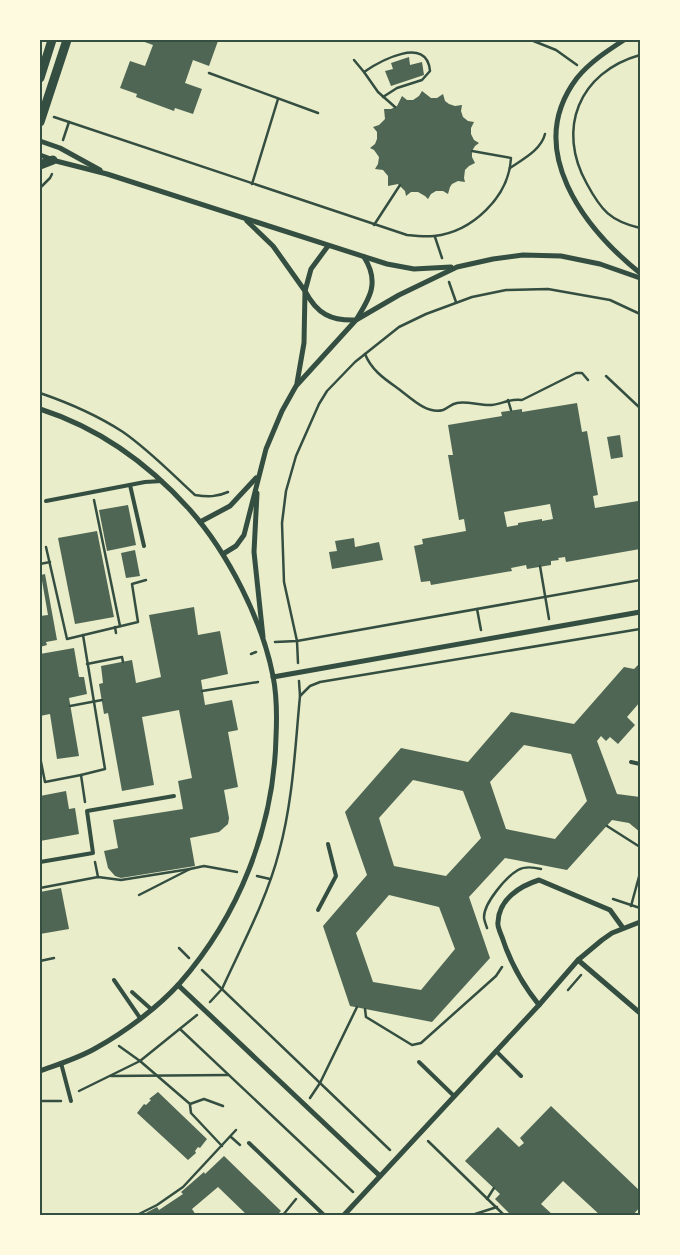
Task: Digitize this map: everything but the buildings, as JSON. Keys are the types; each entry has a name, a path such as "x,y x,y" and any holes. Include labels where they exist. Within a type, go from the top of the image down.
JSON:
{"street":[{"path":"40,78 52,40"},
{"path":"41,118 67,40"},
{"path":"624,40 598,58 584,71 569,91 559,118 556,136 557,153 561,172 570,194 604,240 640,273"},
{"path":"40,141 60,148 107,174"},
{"path":"40,155 107,174 364,258 414,270 457,267 523,255 561,256 600,264 640,278"},
{"path":"40,165 53,160"},
{"path":"245,219 273,246 315,306 325,315 339,320 356,320 399,295 457,267"},
{"path":"296,386 304,343 305,291 311,269 328,246"},
{"path":"222,554 236,546 244,535 266,449 277,420 296,386 356,320 367,302 372,288 371,272 364,258"},
{"path":"40,409 60,415 135,458 162,481 200,522 222,554 248,602 265,647 273,676 277,715 276,755 259,846 238,896 221,925 178,985 140,1018 95,1049 40,1071"},
{"path":"200,522 230,506 258,475"},
{"path":"258,475 254,552 265,647"},
{"path":"273,676 640,612"},
{"path":"539,1005 515,971 497,923 501,909 512,894 524,885 539,880 610,910 623,928"},
{"path":"344,1215 539,1005 578,960 602,940 623,928 640,922"},
{"path":"578,960 640,1013"},
{"path":"178,985 380,1176"}],"lane":[{"path":"46,501 162,481"},
{"path":"130,485 144,546"},
{"path":"631,762 640,764"},
{"path":"40,862 94,853 86,811 174,796"},
{"path":"318,910 336,876 328,844"},
{"path":"114,980 140,1018"},
{"path":"132,992 150,1009"},
{"path":"496,1051 522,1076"},
{"path":"419,1062 454,1096"},
{"path":"61,1063 71,1098"},
{"path":"249,1143 324,1215"}],"path":[{"path":"531,40 563,54 584,71"},
{"path":"364,72 384,60 412,52 428,61 430,71 422,80 397,88 383,97"},
{"path":"640,54 608,69 594,81 580,102 572,131 576,162 595,198 613,219 623,224 640,228"},
{"path":"354,60 383,97 395,107"},
{"path":"209,73 318,113"},
{"path":"252,184 278,99"},
{"path":"41,118 407,235 435,236 458,230 474,221 498,196 506,180 511,158 472,151"},
{"path":"40,188 50,178"},
{"path":"374,225 400,185"},
{"path":"40,1101 59,1102 71,1098 140,1061 204,1010 222,989 270,879 280,851 291,789 300,696 297,641 284,582 282,523 286,491 296,456 319,404 327,391 365,353 400,327 426,314 472,297 506,290 548,289 610,300 640,314"},
{"path":"365,353 374,370 412,398 421,407 438,411 445,410 449,406 458,403 493,405 508,400 522,400 576,374 582,373 588,380"},
{"path":"606,376 640,408"},
{"path":"40,393 64,401 124,433 195,495 219,496 233,489"},
{"path":"508,400 511,410"},
{"path":"92,492 120,626"},
{"path":"46,547 67,639 138,622 132,584 146,580"},
{"path":"40,564 50,562"},
{"path":"540,566 551,628"},
{"path":"297,641 640,580"},
{"path":"477,609 482,640"},
{"path":"115,627 116,633"},
{"path":"300,696 310,686 320,682 640,629"},
{"path":"40,757 45,782 105,769 83,635"},
{"path":"121,652 123,662"},
{"path":"87,664 122,657"},
{"path":"202,690 258,682"},
{"path":"70,706 102,700"},
{"path":"81,774 86,811"},
{"path":"606,826 640,847"},
{"path":"94,853 98,877"},
{"path":"40,888 98,877 121,880 204,866 270,879"},
{"path":"139,895 190,869"},
{"path":"631,906 640,873"},
{"path":"613,898 640,908"},
{"path":"180,948 390,1150"},
{"path":"40,961 54,958"},
{"path":"364,1009 366,1017 412,1045 416,1045 428,1037 502,969"},
{"path":"305,1105 320,1083 357,1007"},
{"path":"180,1029 360,1199"},
{"path":"109,1040 140,1061 190,1104 191,1113 222,1146"},
{"path":"110,1076 229,1075"},
{"path":"190,1104 204,1099 222,1106"},
{"path":"137,1215 158,1205 183,1187 236,1130"},
{"path":"428,1141 504,1215"},
{"path":"487,1199 494,1188"},
{"path":"282,1215 302,1193"},
{"path":"472,1215 496,1207"}]}
